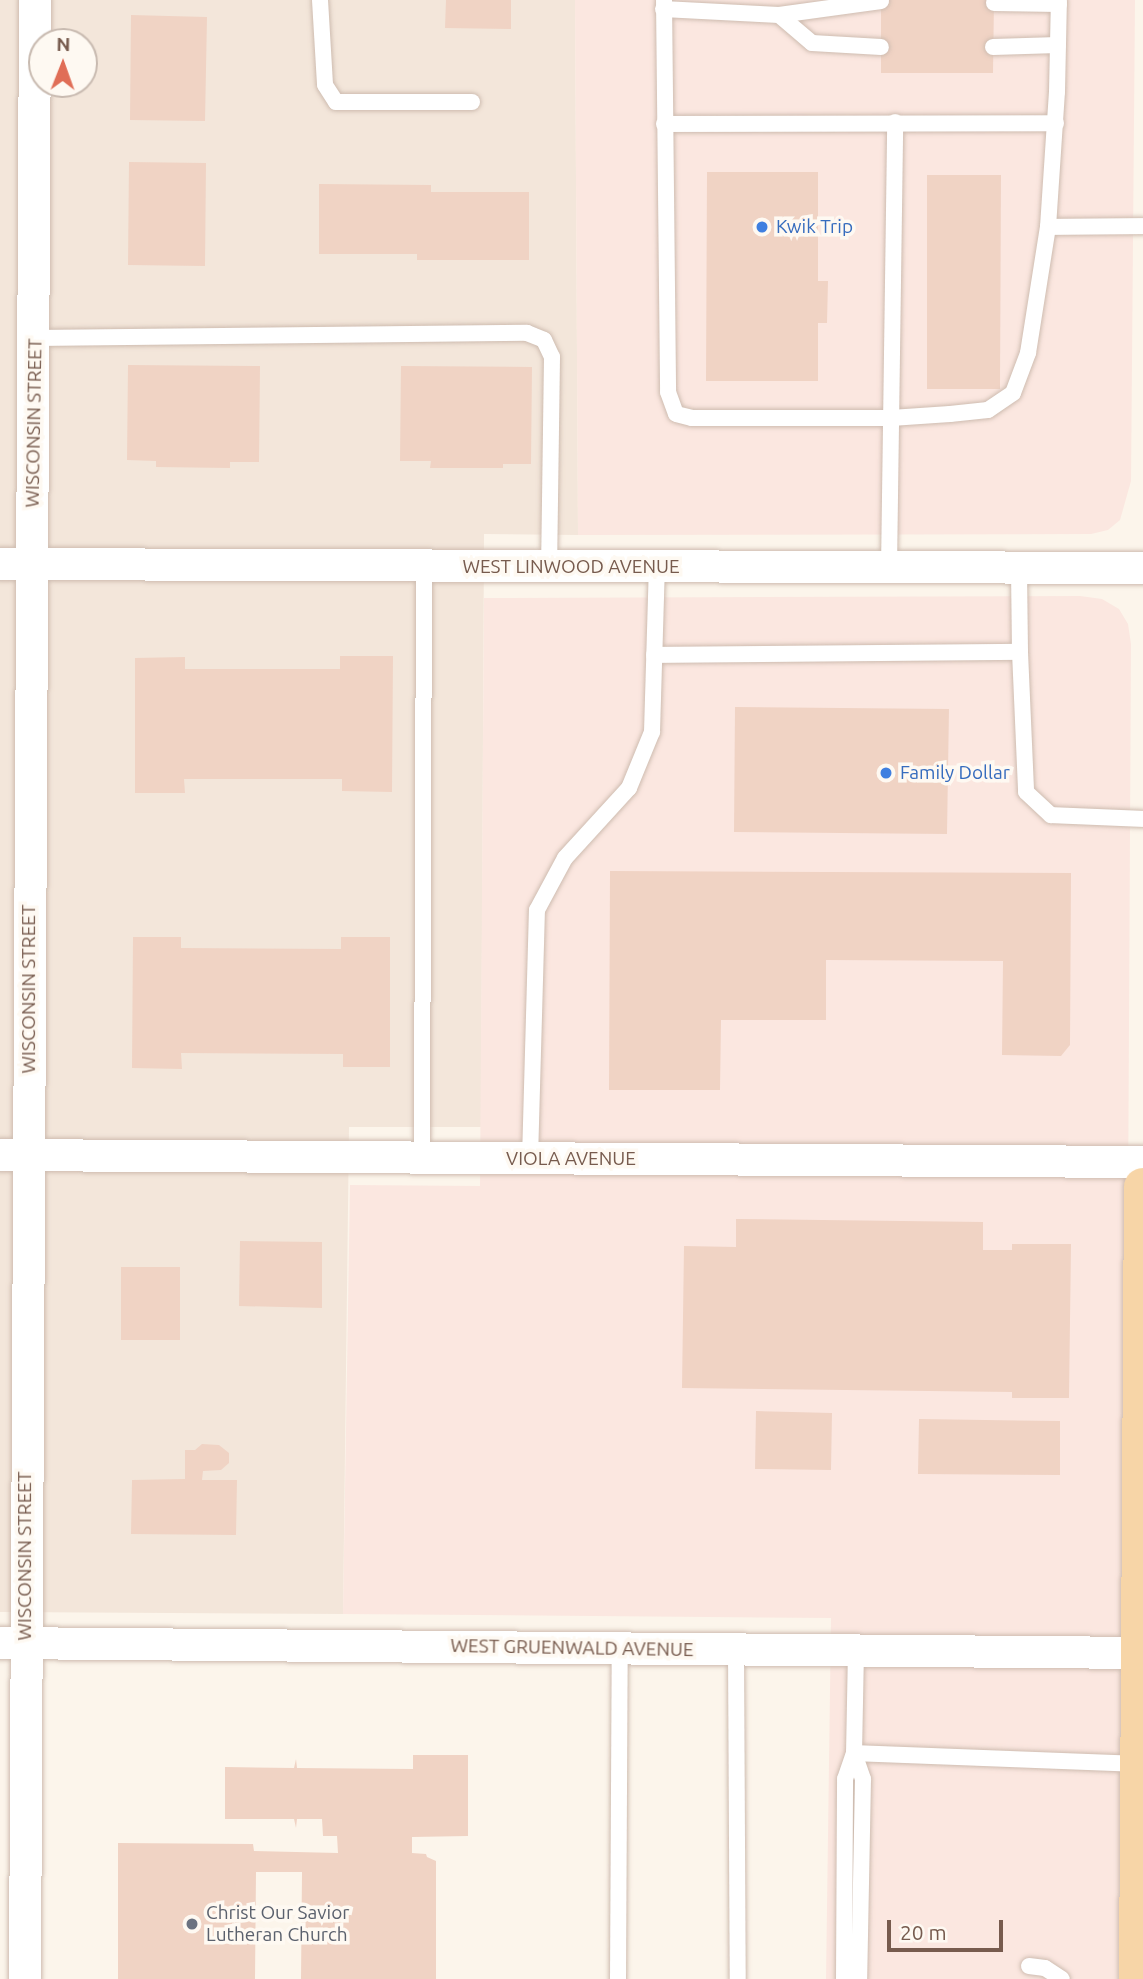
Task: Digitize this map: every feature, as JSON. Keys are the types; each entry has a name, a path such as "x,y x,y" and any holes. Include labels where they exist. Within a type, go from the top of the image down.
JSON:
{"main road":[{"path":"1138,1979 1141,1838 1143,1187"}],"street":[{"name":"WISCONSIN STREET","path":"25,1979 12,1643 14,1155 32,564 36,338 35,0"},
{"name":"WEST LINWOOD AVENUE","path":"0,564 1143,568"},
{"name":"VIOLA AVENUE","path":"14,1155 1143,1162"},
{"name":"WEST GRUENWALD AVENUE","path":"12,1643 1142,1653"}],"lane":[{"path":"320,0 325,85 336,102 472,102"},
{"path":"779,15 792,0"},
{"path":"881,1 779,15 664,5 668,392 676,414 692,418 891,418 988,410 1013,393 1028,353 1048,227 1056,123 1059,2 994,3"},
{"path":"779,15 812,43 881,47"},
{"path":"993,47 1058,45"},
{"path":"889,568 895,122"},
{"path":"664,124 1056,123"},
{"path":"1048,227 1143,226"},
{"path":"36,338 527,333 544,340 552,357 549,567"},
{"path":"422,1158 424,566"},
{"path":"530,1159 537,910 565,858 629,788 652,732 657,567"},
{"path":"1019,569 1026,792 1051,815 1143,819"},
{"path":"654,655 1020,652"},
{"path":"618,1979 620,1649"},
{"path":"736,1650 738,1979"},
{"path":"844,1979 845,1779 854,1753 856,1650"},
{"path":"854,1753 1141,1764"},
{"path":"854,1753 863,1779 859,1979"},
{"path":"1029,1966 1045,1969 1062,1979"}],"shaded area":[{"path":"0,0 575,0 578,535 484,534 481,1127 349,1127 343,1614 0,1612"},
{"path":"575,0 1135,0 1131,481 1120,520 1108,530 1091,534 578,535"},
{"path":"1080,596 1102,599 1119,609 1128,624 1131,644 1127,1406 1118,1979 826,1979 831,1618 343,1614 350,1185 480,1186 484,598"}],"building":[{"path":"446,0 511,0 511,29 445,28"},
{"path":"881,0 994,0 993,73 881,73"},
{"path":"131,15 207,17 205,121 130,120"},
{"path":"129,162 206,163 205,266 128,265"},
{"name":"Kwik Trip","path":"707,172 818,172 818,281 828,281 827,323 818,323 818,381 706,381"},
{"path":"927,175 1001,175 1000,389 927,389"},
{"path":"319,184 431,185 431,192 529,192 529,260 417,260 417,254 319,254"},
{"path":"128,365 260,366 259,462 230,462 230,468 156,467 156,461 127,460"},
{"path":"401,366 532,367 531,464 503,464 503,468 430,468 431,461 400,461"},
{"path":"340,656 393,656 392,792 342,791 342,779 184,779 185,793 135,793 135,658 185,657 185,669 340,669"},
{"path":"735,707 949,709 947,834 734,832"},
{"path":"610,871 1071,873 1070,1045 1061,1056 1002,1055 1003,961 826,960 826,1020 721,1020 720,1090 609,1090"},
{"path":"133,937 181,937 181,948 341,949 341,937 390,937 390,1067 343,1067 343,1054 181,1053 182,1069 132,1068"},
{"path":"736,1219 983,1222 983,1250 1012,1250 1012,1244 1071,1244 1069,1398 1012,1398 1012,1392 682,1388 684,1246 736,1247"},
{"path":"240,1241 322,1242 322,1308 239,1306"},
{"path":"121,1267 180,1267 180,1340 121,1340"},
{"path":"756,1411 832,1413 831,1470 755,1469"},
{"path":"919,1419 1060,1421 1060,1475 918,1474"},
{"path":"202,1444 219,1445 229,1453 229,1463 221,1470 203,1471 202,1480 237,1480 236,1535 131,1534 132,1480 185,1479 185,1450 195,1450"},
{"path":"413,1755 468,1755 468,1836 412,1837 412,1853 426,1854 436,1861 436,1979 301,1979 302,1872 256,1872 255,1979 118,1979 118,1843 253,1844 254,1851 338,1853 337,1836 323,1836 322,1819 297,1819 296,1828 294,1819 225,1819 225,1767 294,1768 296,1759 297,1768 413,1769"}],"place":[{"name":"Kwik Trip","path":"762,227"},
{"name":"Family Dollar","path":"886,773"},
{"name":"Christ Our Savior Lutheran Church","path":"192,1924"}]}
